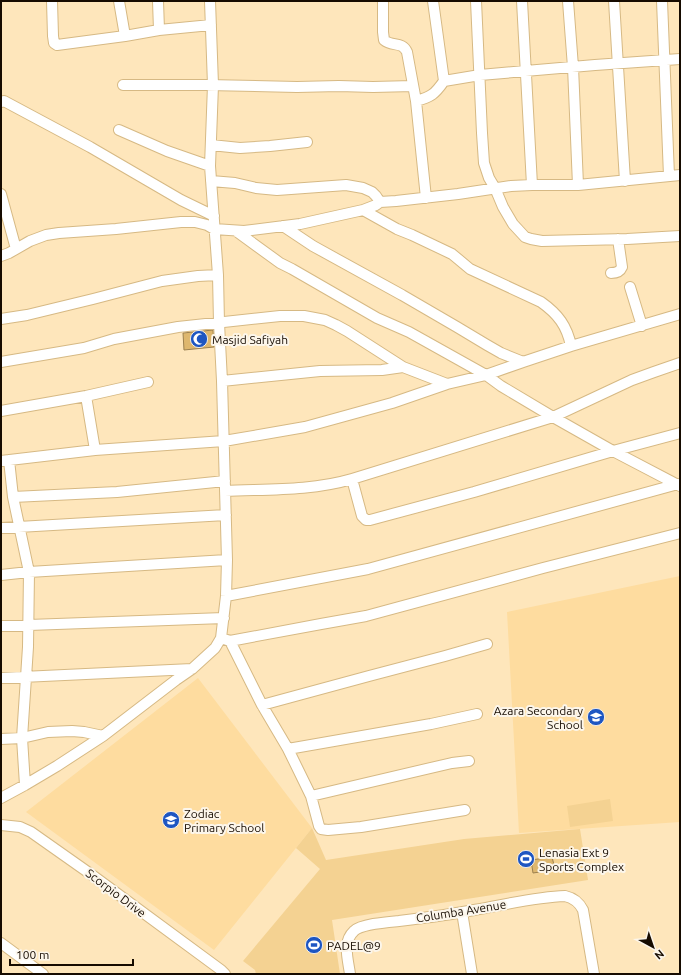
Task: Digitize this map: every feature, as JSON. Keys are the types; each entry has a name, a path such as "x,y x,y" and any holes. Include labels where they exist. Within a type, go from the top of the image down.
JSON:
{"street":[{"path":"52,1 53,36 54,43 56,44 126,36 159,30 211,25"},
{"path":"119,1 126,36"},
{"path":"158,1 159,30"},
{"path":"210,1 213,85 210,166 218,276 226,515 227,560 224,618 225,640 288,749 311,796 319,826 322,830 361,827 465,810"},
{"path":"383,1 384,40 387,43 402,45 407,50 416,101 426,198"},
{"path":"433,1 444,81"},
{"path":"476,1 484,163 488,178 495,188 503,207 513,224 525,237 542,241 680,236"},
{"path":"522,1 532,185"},
{"path":"568,1 573,67 578,185"},
{"path":"614,1 625,180"},
{"path":"662,1 669,176"},
{"path":"416,101 433,95 444,81 480,75 680,59"},
{"path":"123,85 213,85 297,88 339,86 413,86"},
{"path":"1,102 4,102 90,147 181,200 214,216"},
{"path":"119,130 167,151 210,166"},
{"path":"210,145 240,148 307,142"},
{"path":"1,256 30,241 46,235 59,233 181,222 195,222 207,225 214,229 244,231 300,224 363,210 380,202 426,198 511,186 578,185 680,175"},
{"path":"211,181 236,183 256,188 277,190 346,185 363,188 372,192 380,202"},
{"path":"1,194 16,249"},
{"path":"363,210 397,229 452,254 470,269 541,302 551,309 564,325 571,346"},
{"path":"283,226 313,246 457,326 501,353 523,362"},
{"path":"236,231 280,263 377,318 409,332 486,375 501,386 553,417 613,451 679,485"},
{"path":"611,273 617,272 622,267 618,239"},
{"path":"1,319 27,315 162,281 198,276 218,276"},
{"path":"630,287 642,326"},
{"path":"25,785 22,738 28,647 29,572 5,460 95,450 224,441 306,426 392,403 446,384 486,375 571,346 680,314"},
{"path":"1,362 84,348 114,339 178,327 280,316 304,316 325,320 347,331 403,367 446,384"},
{"path":"13,497 225,486 316,487 335,484 553,417 632,380 680,364"},
{"path":"222,381 320,371 382,370 403,367"},
{"path":"1,411 86,396 148,382"},
{"path":"86,396 95,450"},
{"path":"352,479 361,514 366,520 474,492 680,433"},
{"path":"226,596 368,569 679,485"},
{"path":"1,528 226,515"},
{"path":"1,798 57,766 103,736 192,669 225,640 374,614 680,532"},
{"path":"1,575 227,560"},
{"path":"1,626 224,618"},
{"path":"262,705 487,644"},
{"path":"1,678 192,669"},
{"path":"288,749 431,724 476,714"},
{"path":"1,739 22,738 48,732 72,730 103,736"},
{"path":"311,796 452,763 469,761"},
{"name":"Scorpio Drive","path":"1,825 20,827 31,832 92,875 225,974"},
{"name":"Columba Avenue","path":"350,974 346,949 347,942 351,934 364,926 462,912 532,899 565,896 573,899 583,910 594,974"},
{"path":"462,912 472,974"},
{"path":"1,943 43,974"}],"shaded area":[{"name":"Azara Secondary School","path":"680,576 680,822 519,833 507,612"},
{"name":"Zodiac Primary School","path":"198,678 312,828 214,950 26,812"},
{"path":"610,799 613,821 570,827 567,806"},
{"path":"312,828 326,860 464,839 580,829 588,880 332,920 340,974 256,974 255,970 243,961 320,869 296,848"}],"building":[{"name":"Masjid Safiyah","path":"213,330 214,347 184,350 183,333"},
{"path":"552,857 554,865 545,866 546,871 533,873 531,860"}],"place":[{"name":"Masjid Safiyah","path":"199,339"},
{"name":"Azara Secondary School","path":"596,717"},
{"name":"Zodiac Primary School","path":"171,820"},
{"name":"Lenasia Ext 9 Sports Complex","path":"526,859"},
{"name":"PADEL@9","path":"314,945"}]}
